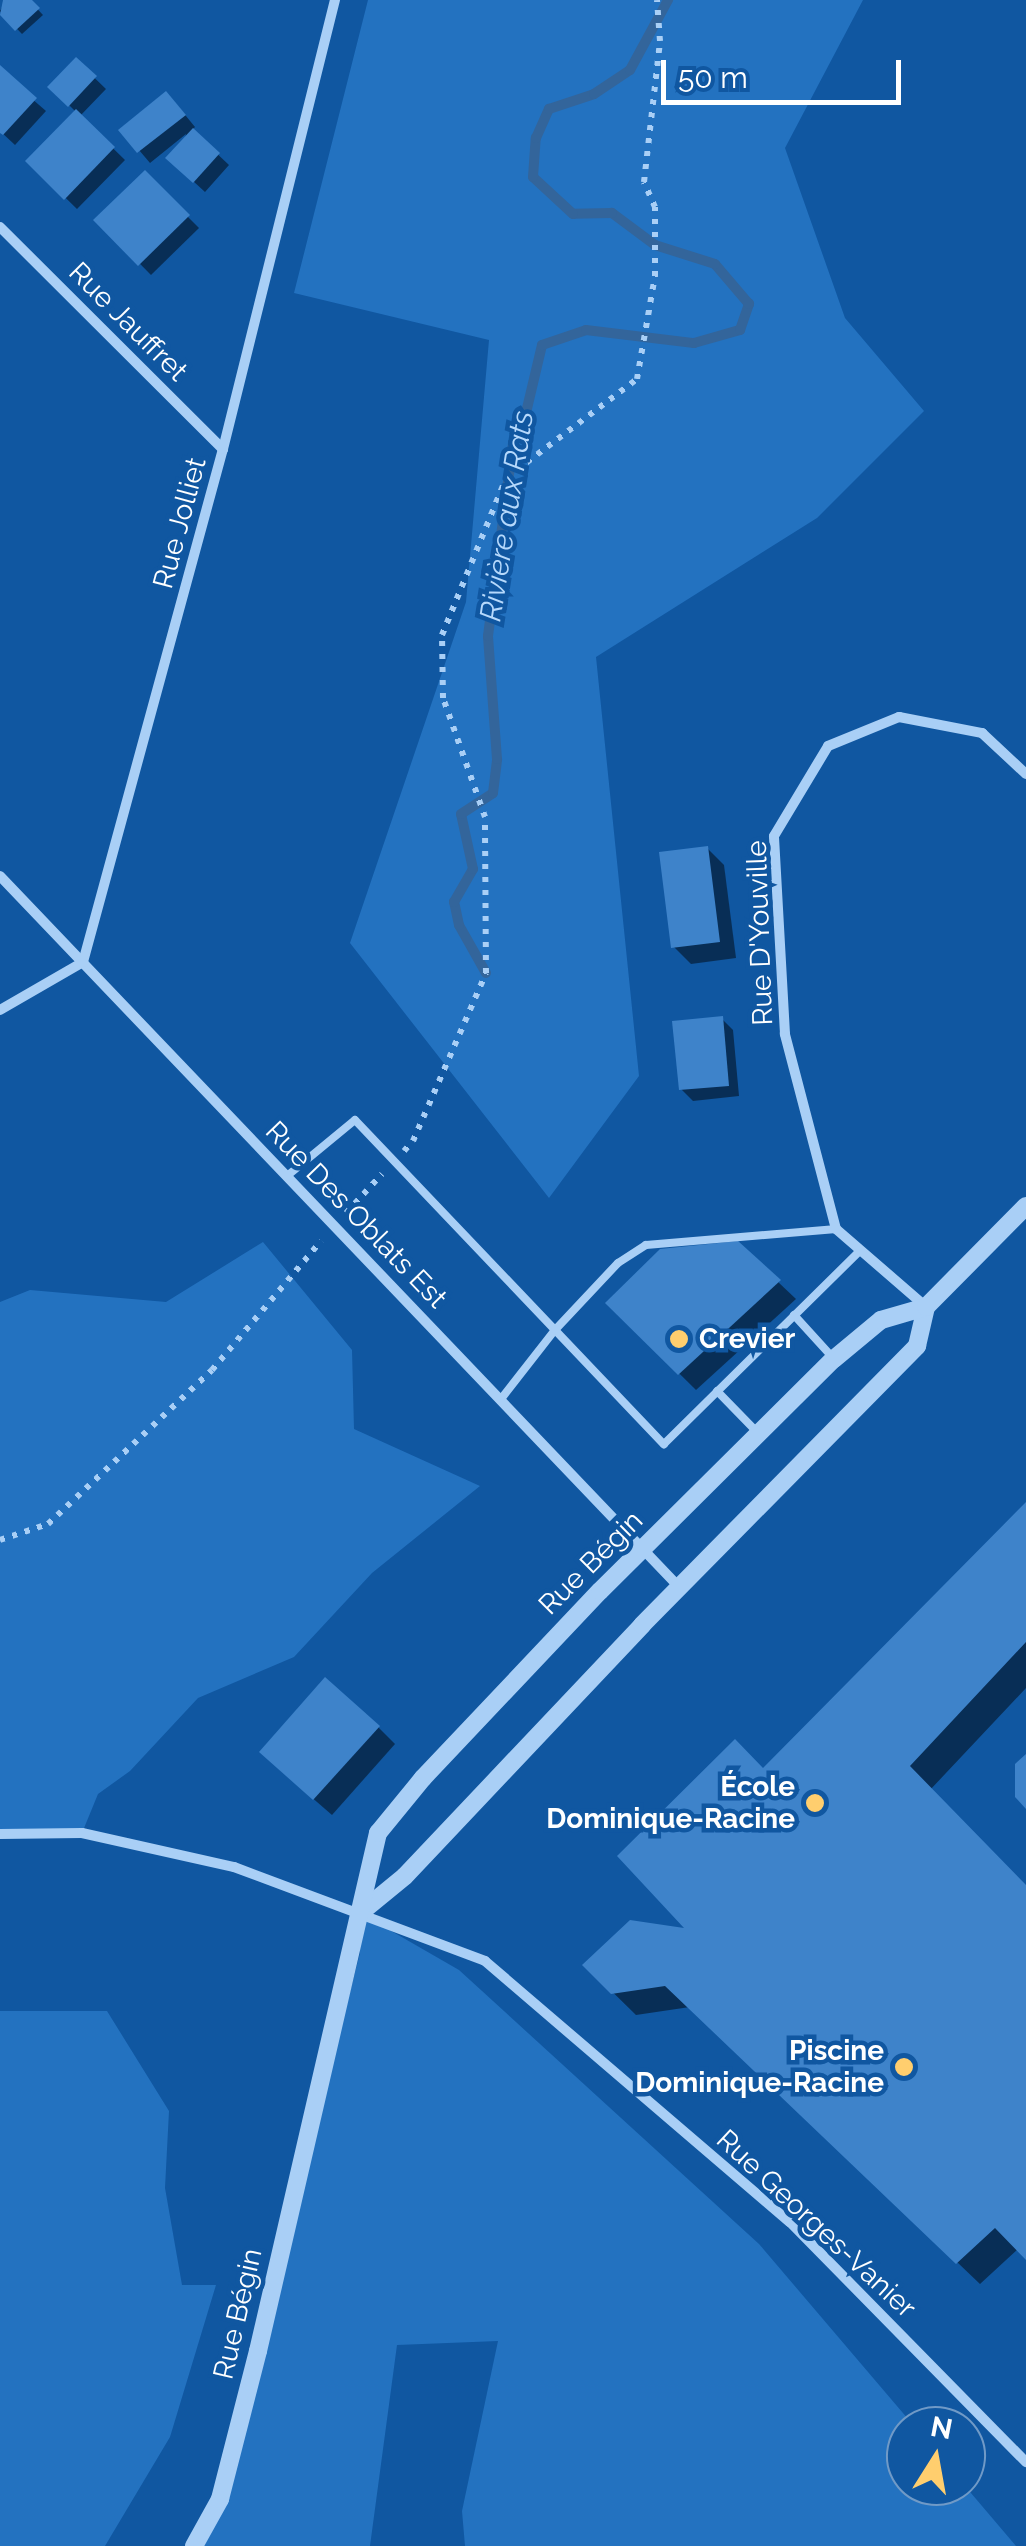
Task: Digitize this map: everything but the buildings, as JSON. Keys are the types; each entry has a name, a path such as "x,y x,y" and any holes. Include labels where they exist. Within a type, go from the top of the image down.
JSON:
{"street":[{"name":"Rue Jolliet","path":"83,962 224,449 335,0"},
{"name":"Rue Jauffret","path":"0,227 224,449"},
{"name":"Rue D'Youville","path":"836,1228 785,1034 774,836 828,746 898,717 982,734 1026,774"},
{"name":"Rue Des Oblats Est","path":"0,876 679,1586"},
{"path":"0,1010 83,962"},
{"name":"Rue Bégin","path":"194,2546 220,2499 378,1834 424,1778 834,1359 882,1320 926,1307 1026,1206"},
{"path":"836,1228 926,1307"},
{"name":"Rue Bégin","path":"360,1913 405,1876 679,1586 917,1346 926,1307"},
{"name":"Rue Georges-Vanier","path":"0,1834 82,1833 234,1868 486,1960 790,2222 1026,2462"}],"lane":[{"path":"287,1176 354,1120 664,1444 860,1251"},
{"path":"501,1398 555,1330 618,1264 646,1246 836,1228"},
{"path":"794,1315 834,1359"},
{"path":"717,1390 760,1435"}],"path":[{"path":"0,1540 48,1524 212,1370 334,1225 413,1142 486,973 484,817 443,698 442,635 506,478 637,379 655,276 655,206 644,182 660,40 658,0"}],"shaded area":[{"path":"368,0 863,0 785,148 845,318 924,411 817,518 596,657 639,1076 549,1198 350,943 466,602 489,340 294,293"},
{"path":"263,1242 352,1350 354,1429 480,1486 372,1573 294,1657 198,1698 130,1771 98,1794 82,1833 0,1834 0,1302 30,1290 166,1302"},
{"path":"360,1913 459,1970 759,2244 897,2406 886,2406 886,2506 982,2506 1016,2546 465,2546 462,2511 498,2341 397,2345 370,2546 194,2546 220,2499 360,1953"},
{"path":"0,2011 107,2011 169,2111 165,2188 182,2285 216,2285 170,2437 105,2546 0,2546"}],"waterway":[{"name":"Rivière aux Rats","path":"486,973 459,925 454,902 473,869 461,814 493,793 497,759 488,636 513,443 525,417 542,345 586,330 694,343 740,330 749,304 715,264 655,245 612,213 573,214 533,177 536,138 549,109 594,94 630,70 668,0"}],"place":[{"name":"Crevier","path":"679,1339"},
{"name":"École Dominique-Racine","path":"815,1803"},
{"name":"Piscine Dominique-Racine","path":"904,2067"}]}
